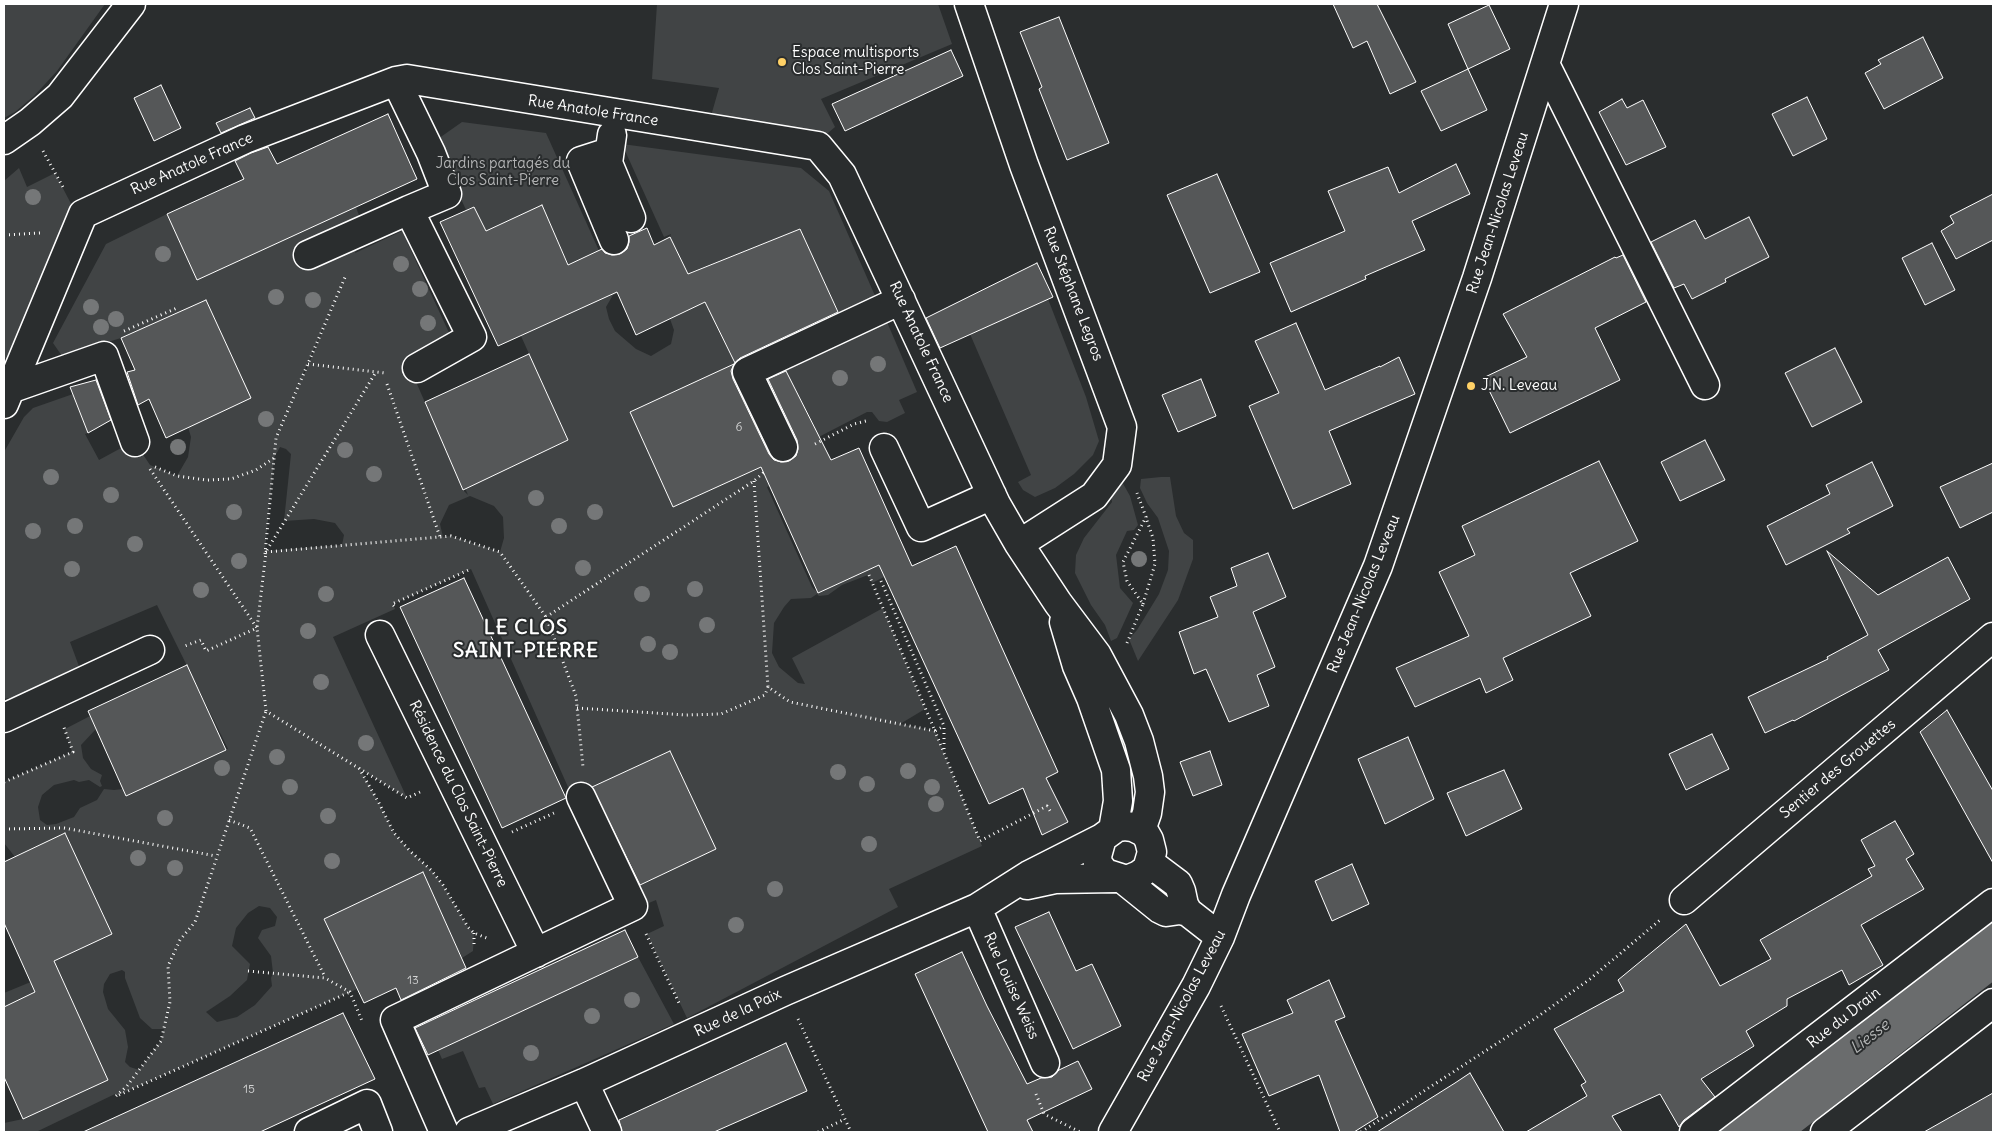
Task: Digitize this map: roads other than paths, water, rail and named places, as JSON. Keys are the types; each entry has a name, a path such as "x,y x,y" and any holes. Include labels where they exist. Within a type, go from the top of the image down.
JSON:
{"street":[{"path":"4,140 30,122 60,96 131,4"},
{"name":"Rue Stéphane Legros","path":"969,4 1024,165 1122,427 1117,465 1094,496 1019,544"},
{"name":"Rue Jean-Nicolas Leveau","path":"1114,1132 1196,986 1220,938 1236,896 1378,566 1477,278 1564,4"},
{"path":"1545,64 1704,385"},
{"name":"Rue Anatole France","path":"7,396 83,214 216,151 396,81 406,79 818,146 842,175 992,495 1019,544 1058,604"},
{"path":"308,255 447,194 396,81"},
{"path":"618,114 608,163 631,218"},
{"path":"610,152 581,161 614,240"},
{"path":"409,210 472,337 417,368"},
{"path":"783,447 747,372 901,300"},
{"path":"7,396 104,356 135,442"},
{"path":"884,448 922,527 992,495"},
{"path":"1058,604 1077,666 1091,698 1116,770 1118,801 1107,834 1098,849 1098,864 1105,873 1120,879 1160,909 1166,912 1180,910 1188,912"},
{"path":"1058,604 1097,655 1129,715 1139,741 1150,792 1147,813 1141,830"},
{"name":"Résidence du Clos Saint-Pierre","path":"380,635 530,942"},
{"name":"Sentier des Grouettes","path":"1684,900 1993,637"},
{"path":"4,718 150,650"},
{"path":"444,1132 395,1020 530,942 633,906 582,798"},
{"path":"1004,890 1055,879 1131,879 1142,873 1150,862 1151,846 1148,838 1141,830 1133,826 1125,826 1107,834"},
{"name":"Rue de la Paix","path":"469,1132 584,1083 785,991 977,908 1044,867 1107,834"},
{"path":"1150,862 1178,884 1188,912 1220,938"},
{"name":"Rue du Drain","path":"1694,1132 1993,903"},
{"name":"Rue Louise Weiss","path":"977,908 1045,1063"},
{"path":"1825,1132 1993,1002"},
{"path":"584,1083 607,1132"},
{"path":"309,1132 367,1104 378,1132"}],"waterway":[{"name":"Liesse","path":"1748,1132 1993,941"}],"place":[{"name":"Espace multisports Clos Saint-Pierre","path":"782,62"},
{"name":"J.N. Leveau","path":"1471,386"}],"district":[{"name":"LE CLOS SAINT-PIERRE","path":"526,640"}],"park label":[{"name":"Jardins partagés du Clos Saint-Pierre","path":"503,172"}]}
